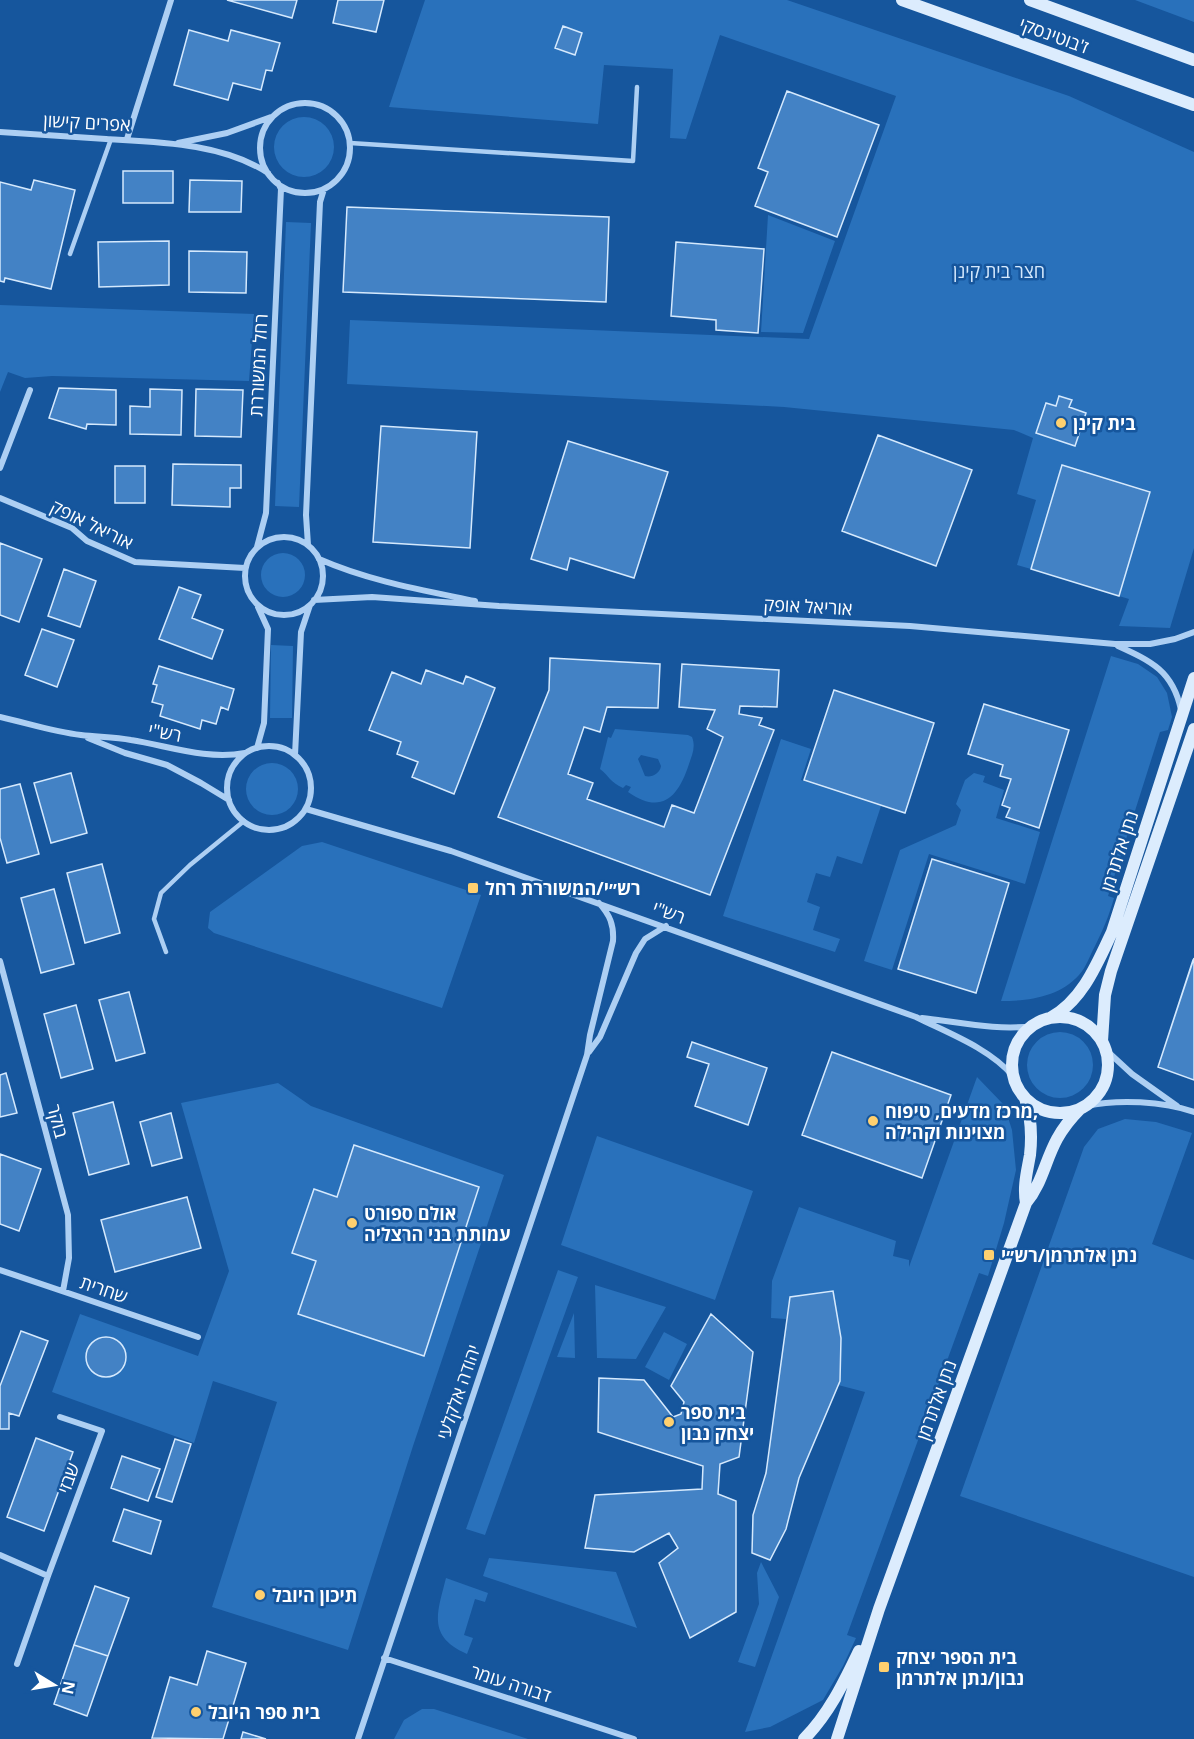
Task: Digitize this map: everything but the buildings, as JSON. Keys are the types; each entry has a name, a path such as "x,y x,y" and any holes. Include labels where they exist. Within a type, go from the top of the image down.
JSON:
{"street":[{"path":"127,139 171,0"},
{"name":"ז'בוטינסקי","path":"902,0 1194,105"},
{"name":"ז'בוטינסקי","path":"1030,0 1194,60"},
{"path":"300,104 321,106 333,113 342,123 350,142 349,157 336,181 324,189 311,193 297,192 278,183 268,173 262,161 260,147 263,133 275,115 286,108 300,104"},
{"name":"אפרים קישון","path":"172,144 227,134 275,115"},
{"name":"אפרים קישון","path":"0,132 127,139 172,144 236,158 268,173"},
{"name":"רחל המשוררת","path":"257,547 266,513 281,189 278,183"},
{"path":"308,545 306,515 313,350 320,202 324,189"},
{"path":"0,468 30,390"},
{"name":"אוריאל אופק","path":"0,498 72,528 87,541 135,562 245,568"},
{"path":"256,748 264,723 268,630 246,587 245,568 257,547 267,540 291,537 308,545 319,559 322,571 322,583 301,632 296,755"},
{"name":"אוריאל אופק","path":"319,559 347,572 373,580 499,606"},
{"name":"אוריאל אופק","path":"312,602 372,597 499,606 910,626 1115,644 1150,644 1194,632"},
{"path":"254,602 264,610 282,615 295,613 312,602"},
{"name":"אוריאל אופק","path":"1115,644 1144,658 1164,672 1178,694 1181,714"},
{"name":"נתן אלתרמן","path":"1050,1018 1064,1010 1076,998 1112,932 1194,678"},
{"name":"רש\"י","path":"0,717 79,735 131,740 211,755 246,753"},
{"name":"נתן אלתרמן","path":"1104,1046 1105,995 1111,971 1194,729"},
{"name":"רש\"י","path":"79,735 125,753 166,765 229,800"},
{"path":"277,747 296,755 307,770 311,783 306,809 292,823 275,830 255,828 244,821 235,812 229,800 230,774 246,753 256,748 277,747"},
{"name":"רש\"י","path":"306,809 452,852 666,926 916,1017 962,1040 1006,1067 1013,1076"},
{"name":"יהודה אלקלעי","path":"358,1739 587,1055 613,941 614,926 608,912 599,903"},
{"name":"יהודה אלקלעי","path":"587,1055 600,1036 636,953 645,939 666,926"},
{"name":"בוקר","path":"0,961 68,1215 69,1258 63,1291"},
{"name":"רש\"י","path":"916,1017 999,1027 1033,1026"},
{"path":"1177,1106 1106,1102 1069,1113 1045,1111 1025,1098 1018,1088 1013,1076 1014,1050 1019,1039 1033,1026 1050,1018 1074,1019 1094,1031 1104,1046 1132,1074 1177,1106 1194,1112"},
{"path":"1083,1107 1098,1095 1106,1081 1108,1066 1104,1046"},
{"name":"נתן אלתרמן","path":"1025,1098 1030,1113 1030,1152 1023,1189 1026,1203"},
{"name":"נתן אלתרמן","path":"837,1739 879,1609 1026,1203 1035,1191 1056,1140 1066,1124 1083,1107"},
{"name":"שחרית","path":"0,1270 198,1338"},
{"name":"שבזי","path":"17,1664 102,1431 60,1417"},
{"path":"0,1555 48,1576"},
{"name":"נתן אלתרמן","path":"804,1739 817,1727 840,1691 879,1609"},
{"name":"דבורה עומר","path":"384,1658 631,1738 643,1739"}],"lane":[{"path":"350,142 633,161 637,87"},
{"path":"70,254 111,139"},
{"path":"166,952 154,920 160,893 244,821"}],"green space":[{"name":"חצר בית קינן","path":"425,0 787,0 1069,96 1194,152 1194,548 1170,628 1119,626 1129,599 1119,596 1150,491 1062,465 1031,569 1017,565 1036,500 1017,494 1033,438 1014,430 784,407 347,384 350,320 809,339 896,96 720,35 686,139 670,138 673,69 604,65 598,124 389,107"},
{"path":"1135,0 1194,0 1194,22"},
{"path":"298,117 310,117 326,125 332,135 334,147 332,159 326,169 310,177 298,177 282,169 274,153 274,141 282,125"},
{"path":"768,215 835,241 803,333 761,332"},
{"path":"286,222 311,223 299,507 275,506"},
{"path":"0,305 254,314 249,381 52,376 25,378 8,372 0,392"},
{"path":"283,553 292,554 299,559 304,566 304,584 299,591 292,596 283,597 274,596 267,591 262,584 261,575 262,566 267,559 274,554"},
{"path":"271,645 293,646 292,718 270,718"},
{"path":"1111,656 1138,664 1157,677 1167,693 1172,717 1168,730 1160,732 1108,896 1114,898 1112,905 1084,969 1071,982 1053,993 1033,999 1001,1001"},
{"path":"615,729 692,737 694,748 685,776 674,794 659,802 650,802 628,792 631,787 626,785 623,788 612,781 600,769 608,737 611,738","holes":["641,755 658,759 661,766 659,771 653,776 645,776 638,759"]},
{"path":"781,739 811,749 801,780 881,806 862,864 837,856 830,877 816,873 807,902 820,907 813,930 840,939 835,952 723,916"},
{"path":"272,763 282,765 290,771 296,779 298,789 296,799 290,807 282,813 272,815 262,813 254,807 248,799 246,789 248,779 254,771 262,765"},
{"path":"974,773 985,776 983,782 1004,790 996,818 1040,832 1025,884 929,854 892,970 864,961 900,850 956,825 961,810 956,804 965,780"},
{"path":"322,842 481,895 442,1008 214,933 208,928 210,912 302,846"},
{"path":"1060,1032 1072,1035 1083,1042 1090,1053 1093,1065 1090,1077 1083,1088 1072,1095 1060,1098 1048,1095 1037,1088 1030,1077 1027,1065 1030,1053 1037,1042 1048,1035"},
{"path":"977,1077 1004,1105 1012,1130 1016,1170 1004,1223 988,1276 979,1273 847,1635 856,1638 843,1666 823,1700 770,1727 745,1732 865,1392 838,1385 841,1338 833,1292 790,1297 786,1319 771,1318 772,1281 799,1207 896,1241 893,1256 909,1260 909,1267"},
{"name":"אולם ספורט עמותת בני הרצליה","path":"278,1083 311,1106 504,1175 413,1446 348,1650 212,1607 277,1402 213,1381 194,1443 52,1392 80,1314 198,1356 229,1271 181,1103"},
{"path":"1125,1119 1156,1122 1192,1133 1152,1244 1194,1260 1194,1577 960,1496 1084,1147 1098,1129"},
{"path":"597,1136 753,1191 715,1300 561,1245"},
{"path":"558,1270 578,1277 485,1535 466,1529"},
{"path":"595,1285 666,1307 636,1359 597,1358"},
{"path":"574,1313 575,1358 557,1357"},
{"path":"664,1332 687,1344 669,1380 645,1367"},
{"path":"489,1558 616,1572 637,1628 483,1576"},
{"path":"761,1562 779,1597 755,1667 738,1662 759,1604 757,1573"},
{"path":"446,1578 488,1593 485,1602 475,1599 464,1635 473,1638 467,1654 454,1647 440,1632 438,1613"},
{"path":"422,1709 434,1709 528,1739 394,1739 404,1720"}],"place":[{"name":"בית קינן","path":"1061,423"},
{"name":"רש״י/המשוררת רחל","path":"473,888"},
{"name":"מרכז מדעים, טיפוח, מצוינות וקהילה","path":"873,1121"},
{"name":"אולם ספורט עמותת בני הרצליה","path":"352,1223"},
{"name":"נתן אלתרמן/רש״י","path":"989,1255"},
{"name":"בית ספר יצחק נבון","path":"669,1422"},
{"name":"תיכון היובל","path":"260,1595"},
{"name":"בית הספר יצחק נבון/נתן אלתרמן","path":"884,1667"},
{"name":"בית ספר היובל","path":"196,1712"}]}
